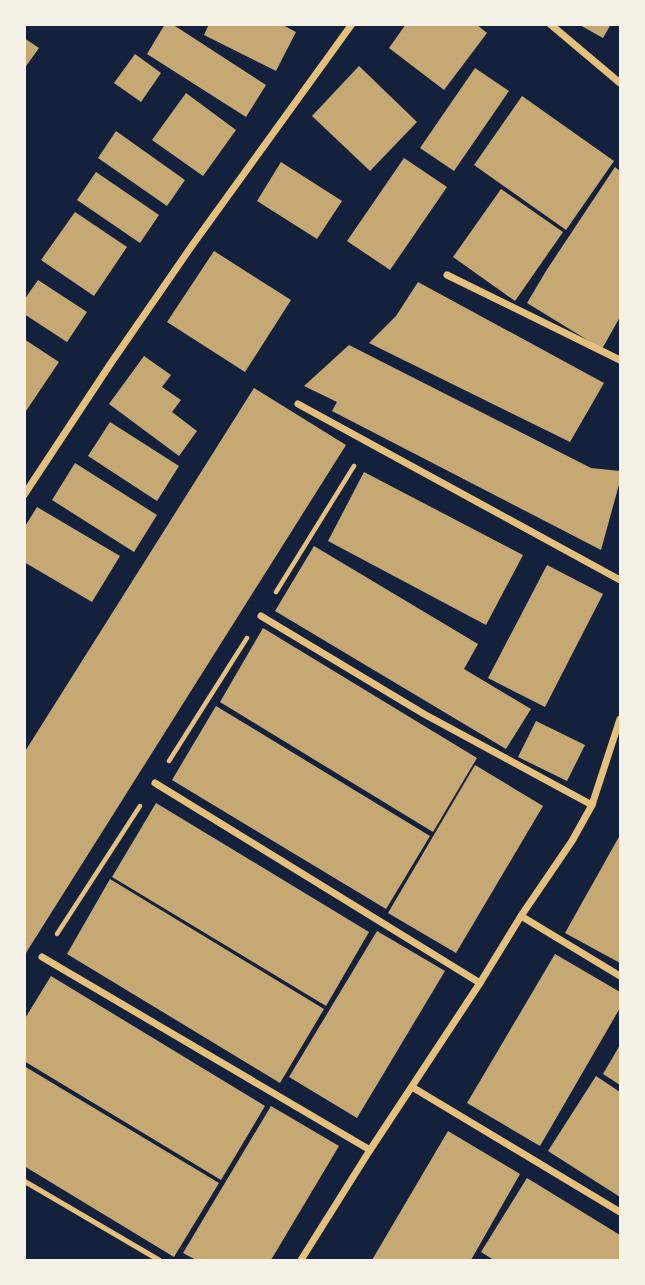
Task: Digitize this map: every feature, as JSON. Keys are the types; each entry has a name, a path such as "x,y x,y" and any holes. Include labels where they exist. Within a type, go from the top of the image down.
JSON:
{"street":[{"path":"24,495 191,247 352,24"},
{"path":"550,24 621,83"},
{"path":"447,275 621,360"},
{"path":"298,404 621,580"},
{"path":"261,615 424,714 592,805"},
{"path":"304,1259 370,1150 572,841 592,805 621,719"},
{"path":"155,783 480,983"},
{"path":"521,916 621,976"},
{"path":"41,957 370,1150"},
{"path":"412,1087 621,1212"}],"lane":[{"path":"24,1181 159,1261"}],"path":[{"path":"41,957 155,783 369,443"}],"building":[{"path":"165,24 172,24 266,85 246,117 147,54"},
{"path":"209,24 281,24 296,32 276,71 204,35"},
{"path":"406,24 476,24 487,33 444,90 389,48"},
{"path":"578,24 611,24 603,38"},
{"path":"24,38 39,48 24,69"},
{"path":"135,54 161,73 141,102 114,83"},
{"path":"359,66 417,122 370,171 312,116"},
{"path":"475,68 509,91 454,171 420,148"},
{"path":"186,93 236,130 203,176 152,140"},
{"path":"522,96 614,161 566,230 474,165"},
{"path":"116,131 185,180 167,206 98,158"},
{"path":"404,158 447,187 390,270 347,241"},
{"path":"281,162 342,201 317,239 257,201"},
{"path":"615,167 620,171 620,317 602,349 527,303"},
{"path":"96,172 159,215 140,243 77,200"},
{"path":"501,189 563,232 515,301 453,257"},
{"path":"75,212 127,247 94,296 41,260"},
{"path":"214,251 291,300 245,372 167,322"},
{"path":"38,280 87,312 67,342 24,314 24,300"},
{"path":"418,282 604,383 570,442 369,343 396,316"},
{"path":"24,339 59,362 24,414"},
{"path":"349,345 591,468 620,471 620,481 601,550 332,411 337,402 304,386"},
{"path":"144,356 171,375 162,387 181,400 172,412 197,431 179,456 109,404"},
{"path":"254,388 346,445 24,956 24,753"},
{"path":"110,422 179,466 157,501 88,456"},
{"path":"75,463 157,515 134,552 52,500"},
{"path":"364,472 523,555 486,625 328,541"},
{"path":"37,507 120,556 92,602 24,562 24,528"},
{"path":"314,546 478,644 464,669 531,709 506,749 275,611"},
{"path":"547,565 603,594 545,707 488,678"},
{"path":"263,628 477,758 433,832 220,702"},
{"path":"216,706 430,836 386,909 172,780"},
{"path":"536,721 585,745 567,781 518,757"},
{"path":"475,765 543,806 456,953 388,913"},
{"path":"156,803 369,932 326,1006 112,877"},
{"path":"620,835 620,963 565,933"},
{"path":"110,879 324,1009 280,1083 67,954"},
{"path":"377,931 445,971 357,1118 289,1077"},
{"path":"555,954 620,992 620,1008 540,1146 467,1103"},
{"path":"51,976 265,1106 221,1180 24,1061 24,1020"},
{"path":"620,1045 620,1085 603,1074"},
{"path":"24,1066 219,1183 174,1257 24,1166"},
{"path":"596,1076 620,1092 620,1197 548,1151"},
{"path":"271,1106 339,1146 271,1260 196,1260 183,1253"},
{"path":"448,1131 520,1174 471,1260 372,1260"},
{"path":"527,1178 620,1235 620,1260 494,1260 481,1252"}]}
